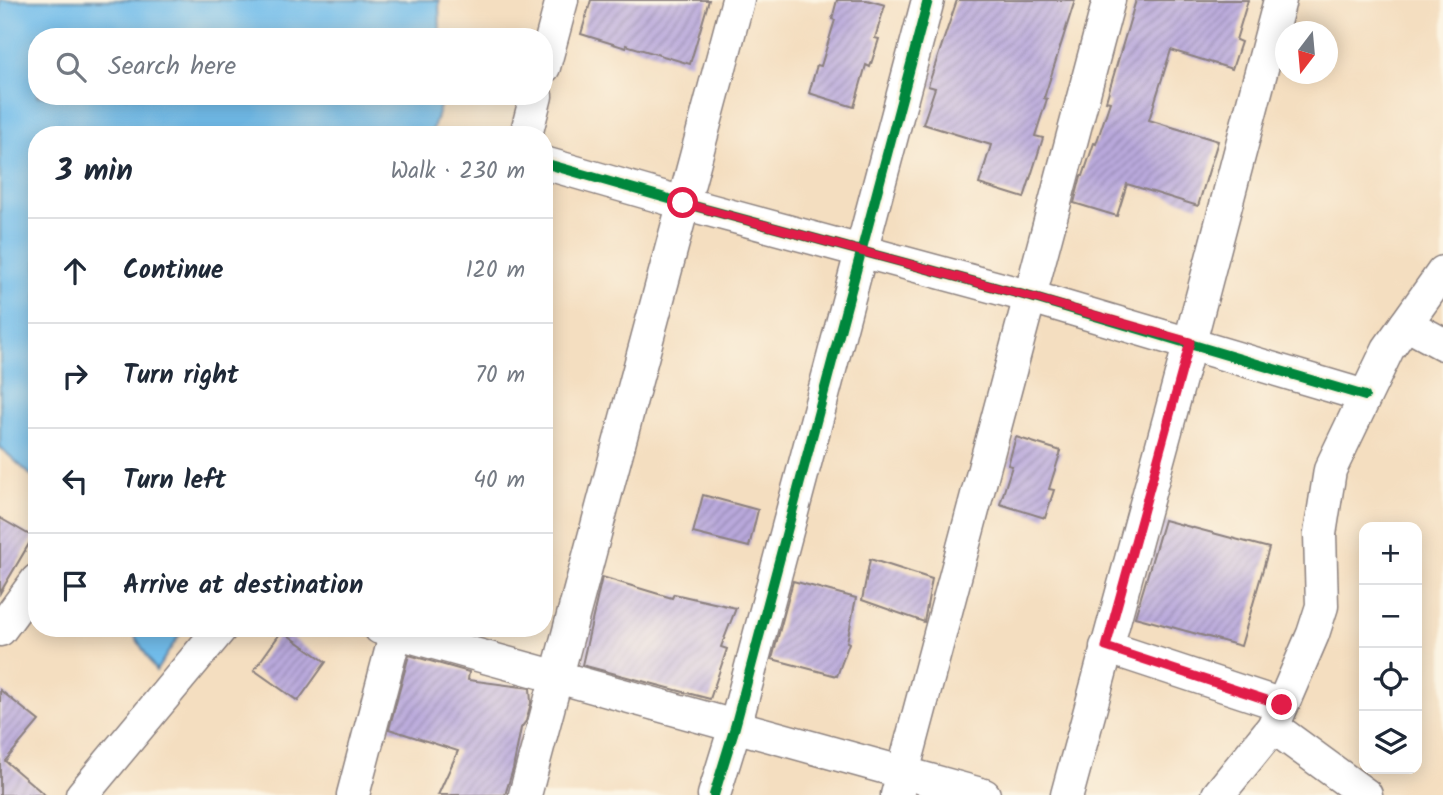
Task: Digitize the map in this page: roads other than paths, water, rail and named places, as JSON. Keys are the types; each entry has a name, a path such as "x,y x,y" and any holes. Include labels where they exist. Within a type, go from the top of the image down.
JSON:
{"street":[{"path":"553,34 562,0"},
{"path":"525,795 738,0"},
{"path":"714,795 735,727 928,0"},
{"path":"900,784 1109,0"},
{"path":"1067,795 1280,0"},
{"path":"528,126 534,105"},
{"path":"553,166 1190,342 1365,396"},
{"path":"1218,795 1278,716 1313,634 1322,606 1320,534 1330,470 1388,349 1443,272"},
{"path":"1406,324 1443,344"},
{"path":"0,630 28,592"},
{"path":"82,795 214,637"},
{"path":"353,795 389,637"},
{"path":"416,637 735,727 900,784 984,795"},
{"path":"1106,647 1278,716 1366,795"}],"water":[{"path":"0,0 439,0 440,28 28,28 28,105 440,105 434,126 28,126 28,473 0,447"},
{"path":"135,637 178,637 156,671"}]}
